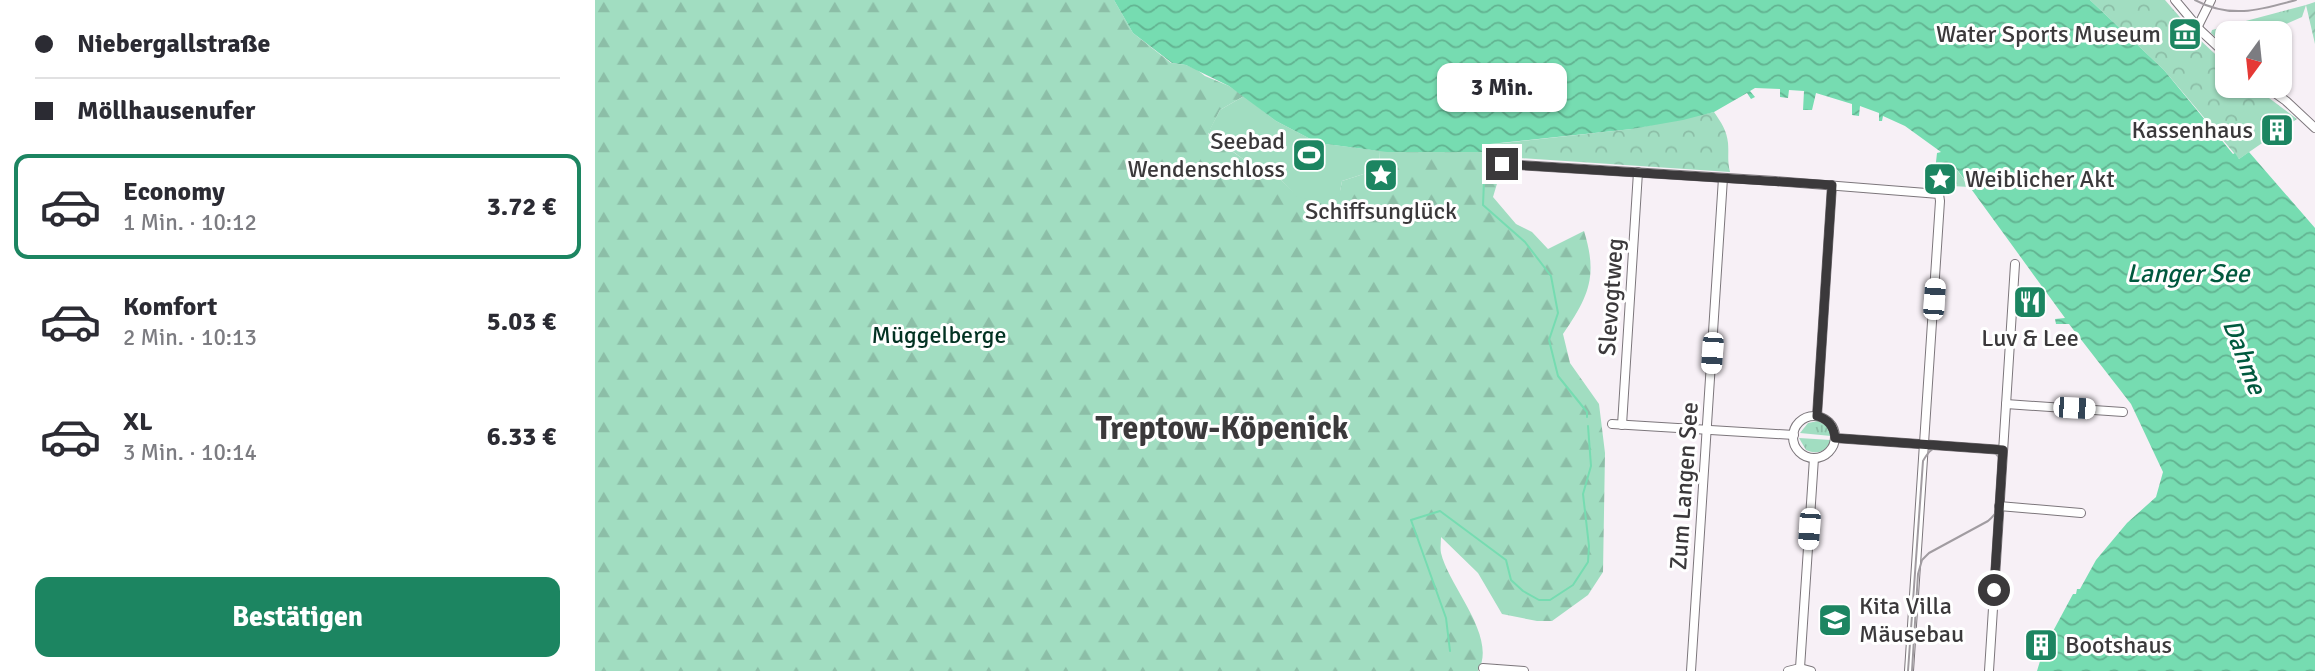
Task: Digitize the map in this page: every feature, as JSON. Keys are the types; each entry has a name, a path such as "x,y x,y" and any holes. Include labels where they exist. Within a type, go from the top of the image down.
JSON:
{"street":[{"path":"2175,0 2215,43"},
{"path":"2198,26 2211,0"},
{"path":"2282,98 2315,128"},
{"path":"1502,164 1939,194 1941,198 1909,671"},
{"name":"Slevogtweg","path":"1622,425 1639,172"},
{"name":"Zum Langen See","path":"1691,671 1723,178"},
{"path":"1817,416 1832,185"},
{"path":"1989,671 2015,264"},
{"path":"2006,404 2123,412"},
{"path":"1817,416 1832,426 1834,445 1826,454 1807,457 1797,448 1794,435 1799,423 1817,416"},
{"path":"1612,424 1794,435"},
{"path":"1835,438 2003,450"},
{"path":"1800,668 1814,458"},
{"path":"1999,506 2081,513"},
{"path":"1483,668 1524,671"},
{"path":"1789,671 1800,668 1811,671"}],"green space":[{"name":"Müggelberge","path":"595,0 1114,0 1133,33 1171,63 1196,69 1244,96 1220,110 1208,134 1243,159 1281,180 1297,196 1340,191 1342,181 1379,169 1380,151 1503,143 1505,157 1493,197 1516,224 1532,232 1548,249 1584,231 1588,247 1590,273 1585,297 1563,334 1570,363 1599,404 1605,453 1603,572 1588,595 1552,621 1502,614 1478,573 1441,537 1441,553 1446,566 1470,612 1482,643 1482,658 1478,671 595,671"},
{"path":"2090,0 2165,0 2215,54 2215,98 2269,98 2297,119 2239,159 2164,70"},
{"path":"2315,2 2315,44 2306,5"},
{"path":"2306,5 2302,17 2293,21 2246,21"},
{"name":"Seebad Wendenschloss","path":"1244,96 1276,121 1318,143 1380,151 1379,169 1342,181 1337,208 1296,196 1281,180 1243,159 1208,133 1220,110"},
{"path":"1714,112 1726,134 1730,172 1505,157 1503,143 1632,129"},
{"path":"1936,162 1953,164 1969,187 1935,185"},
{"path":"1818,421 1827,426 1831,436 1800,433 1808,423"},
{"path":"1799,438 1831,440 1824,450 1814,452 1806,450"}],"water":[{"name":"Langer See","path":"1114,0 2090,0 2164,70 2233,154 2239,159 2249,152 2315,228 2315,671 2037,671 2044,648 2073,594 2080,589 2096,560 2127,523 2156,497 2163,472 2131,404 2069,324 2056,324 2055,319 2065,318 1953,164 1936,162 1937,153 1941,152 1905,126 1883,116 1882,121 1879,121 1879,113 1860,106 1859,116 1852,115 1852,104 1816,93 1812,110 1803,110 1804,91 1789,90 1788,98 1780,97 1780,89 1755,88 1750,91 1755,97 1751,99 1747,93 1714,112 1683,120 1632,129 1490,144 1487,152 1387,152 1318,143 1276,121 1229,86 1186,65 1172,63 1133,33"}],"waterway":[{"path":"1484,181 1483,205 1525,242 1551,276 1558,313 1549,340 1558,376 1587,412 1587,417"},
{"path":"1450,651 1446,618 1411,520 1440,511 1506,560 1511,580 1523,591 1539,600 1550,600 1573,585 1588,562 1589,546 1583,494 1591,466 1588,426"}],"tram line":[{"path":"2195,0 2208,6 2233,11 2257,9 2296,0"},
{"path":"1908,671 1923,461 1931,450 1944,445 1986,449 1997,455 2003,466 2000,505 1988,521 1929,553 1922,560 1918,574 1912,671"}],"place":[{"name":"Water Sports Museum","path":"2185,34"},
{"name":"Kassenhaus","path":"2277,130"},
{"name":"Seebad Wendenschloss","path":"1309,155"},
{"name":"Schiffsunglück","path":"1381,175"},
{"name":"Weiblicher Akt","path":"1940,179"},
{"name":"Luv & Lee","path":"2030,302"},
{"name":"Kita Villa Mäusebau","path":"1835,620"},
{"name":"Bootshaus","path":"2041,645"}],"district":[{"name":"Treptow-Köpenick","path":"1222,428"}],"route":[{"path":"1502,164 1832,185 1817,416 1828,421 1835,432 1835,438 2003,450 1994,590"}],"water label":[{"name":"Dahme","path":"2244,357"}]}
